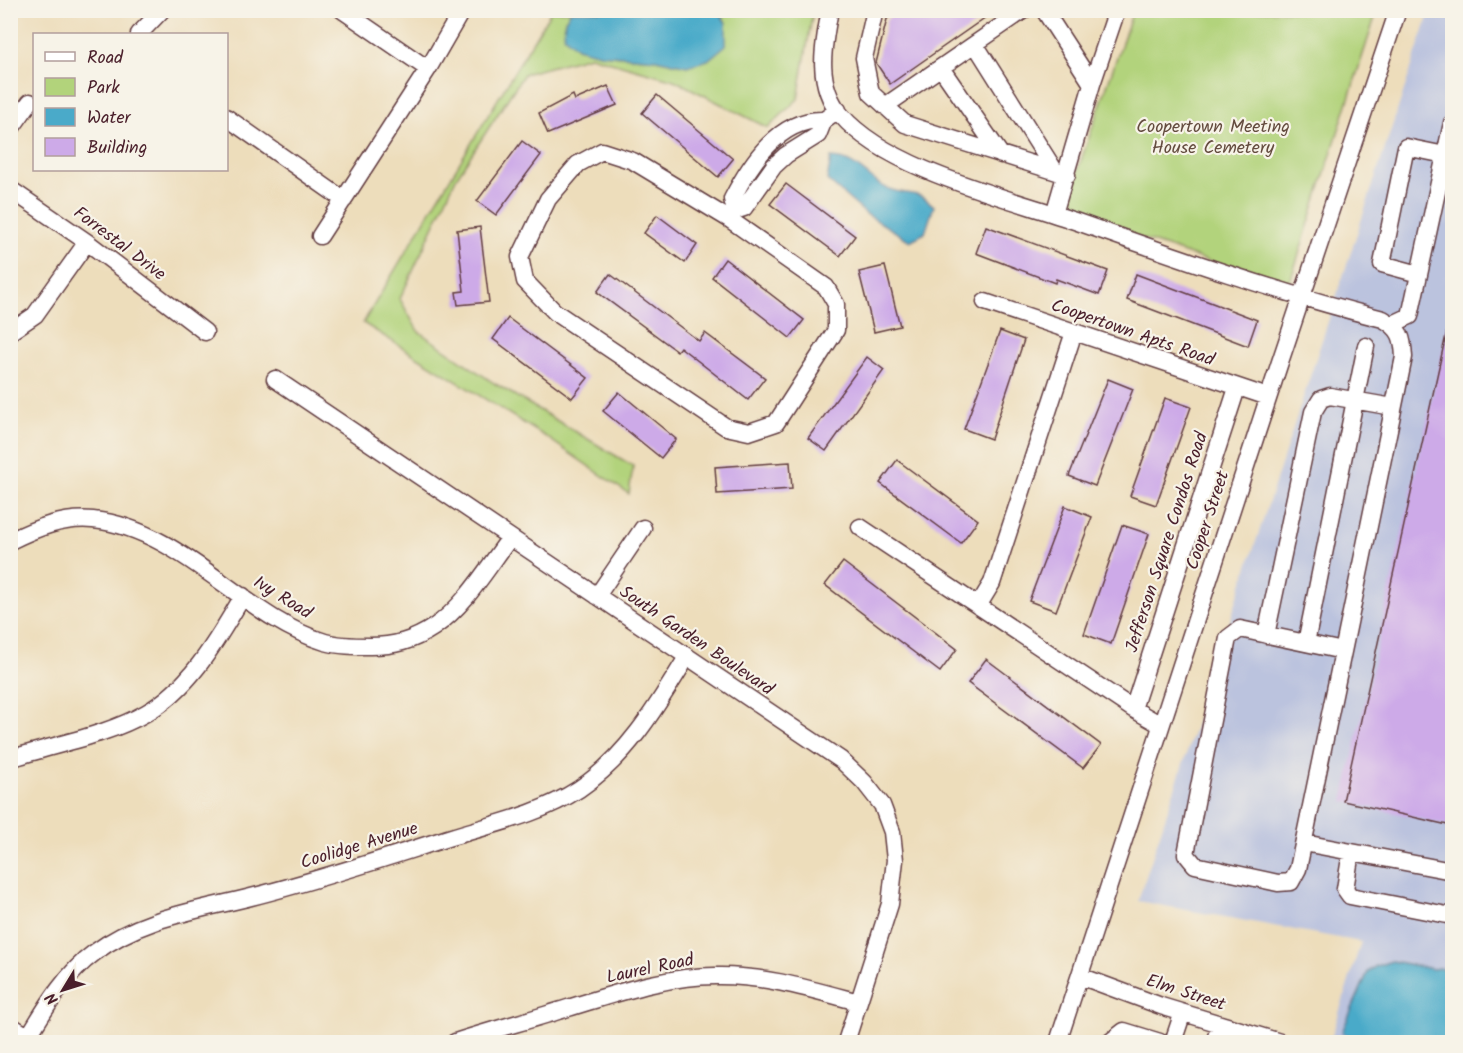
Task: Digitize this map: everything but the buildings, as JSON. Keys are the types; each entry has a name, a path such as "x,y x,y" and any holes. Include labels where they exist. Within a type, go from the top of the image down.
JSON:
{"street":[{"path":"140,33 162,10"},
{"path":"342,10 428,69"},
{"path":"320,236 428,69 462,10"},
{"path":"830,10 822,53 826,91 838,110 873,143 934,172 1054,214 1301,299 1383,319 1393,324 1403,336 1404,357 1298,869 1291,882 1278,883 1196,865 1186,854 1228,638 1240,629 1343,651"},
{"path":"875,10 864,58 871,93 905,124 1061,173"},
{"path":"885,106 1024,10"},
{"path":"1044,10 1092,84"},
{"path":"1054,214 1061,173 1117,10"},
{"name":"Cooper Street","path":"1058,1042 1268,398 1398,10"},
{"path":"975,44 1061,173"},
{"path":"940,68 1001,154"},
{"path":"10,130 30,102"},
{"path":"732,215 744,208 762,181 786,154 818,135 824,120 838,110"},
{"path":"228,118 344,200"},
{"path":"1393,324 1410,316 1452,123"},
{"path":"1419,274 1382,264 1406,147 1445,155"},
{"path":"602,151 633,161 732,215 826,287 836,304 836,330 776,423 749,432 726,428 555,312 525,281 520,257 548,199 578,164 602,151"},
{"name":"Forrestal Drive","path":"10,189 87,242 205,332"},
{"path":"10,332 34,315 87,242"},
{"name":"Coopertown Apts Road","path":"985,302 1268,398"},
{"path":"978,606 992,583 1074,332"},
{"path":"1306,643 1366,346"},
{"name":"South Garden Boulevard","path":"275,379 841,760 864,782 886,812 894,846 892,890 846,1042"},
{"name":"Jefferson Square Condos Road","path":"1133,709 1237,388"},
{"path":"1266,635 1313,412 1321,399 1330,396 1393,407"},
{"name":"Ivy Road","path":"10,541 61,522 93,519 123,526 168,546 294,628 324,642 341,646 392,645 421,636 448,616 469,593 510,538"},
{"path":"860,527 1133,709 1161,725"},
{"path":"597,596 643,528"},
{"path":"10,759 132,720 160,703 194,669 243,596"},
{"name":"Coolidge Avenue","path":"30,1040 78,967 127,932 167,917 254,896 474,831 538,810 578,790 624,750 657,706 687,657"},
{"path":"1304,843 1452,872"},
{"path":"1351,852 1344,889 1350,896 1452,916"},
{"name":"Laurel Road","path":"455,1042 617,993 694,977 722,976 768,980 813,988 858,1002"},
{"name":"Elm Street","path":"1079,979 1218,1032 1256,1042"},
{"name":"Elm Street","path":"1079,979 1218,1032 1281,1042"},
{"path":"1173,1042 1181,1018"},
{"path":"10,1025 30,1040"},
{"path":"1110,1042 1124,1031 1160,1042"}],"shaded area":[{"path":"1430,11 1452,11 1452,1042 1330,1042 1361,942 1138,901"}],"green space":[{"path":"551,11 571,11 565,20 600,54 656,59 687,66 726,23 719,11 813,11 798,99 768,128 674,80 590,56 524,74 456,178 400,299 418,331 494,383 633,466 629,494 546,437 363,323"},
{"name":"Coopertown Meeting House Cemetery","path":"1133,11 1377,11 1288,288 1063,212"}],"water":[{"path":"571,11 719,11 726,23 726,45 708,60 687,66 656,59 600,54 577,48 564,36 565,20"},
{"path":"831,158 850,162 884,187 918,195 928,201 934,206 925,233 910,241 866,214 827,180"},
{"path":"1392,961 1433,969 1439,968 1452,973 1452,1042 1378,1042 1350,1037 1342,1032 1368,972 1376,966"}]}
